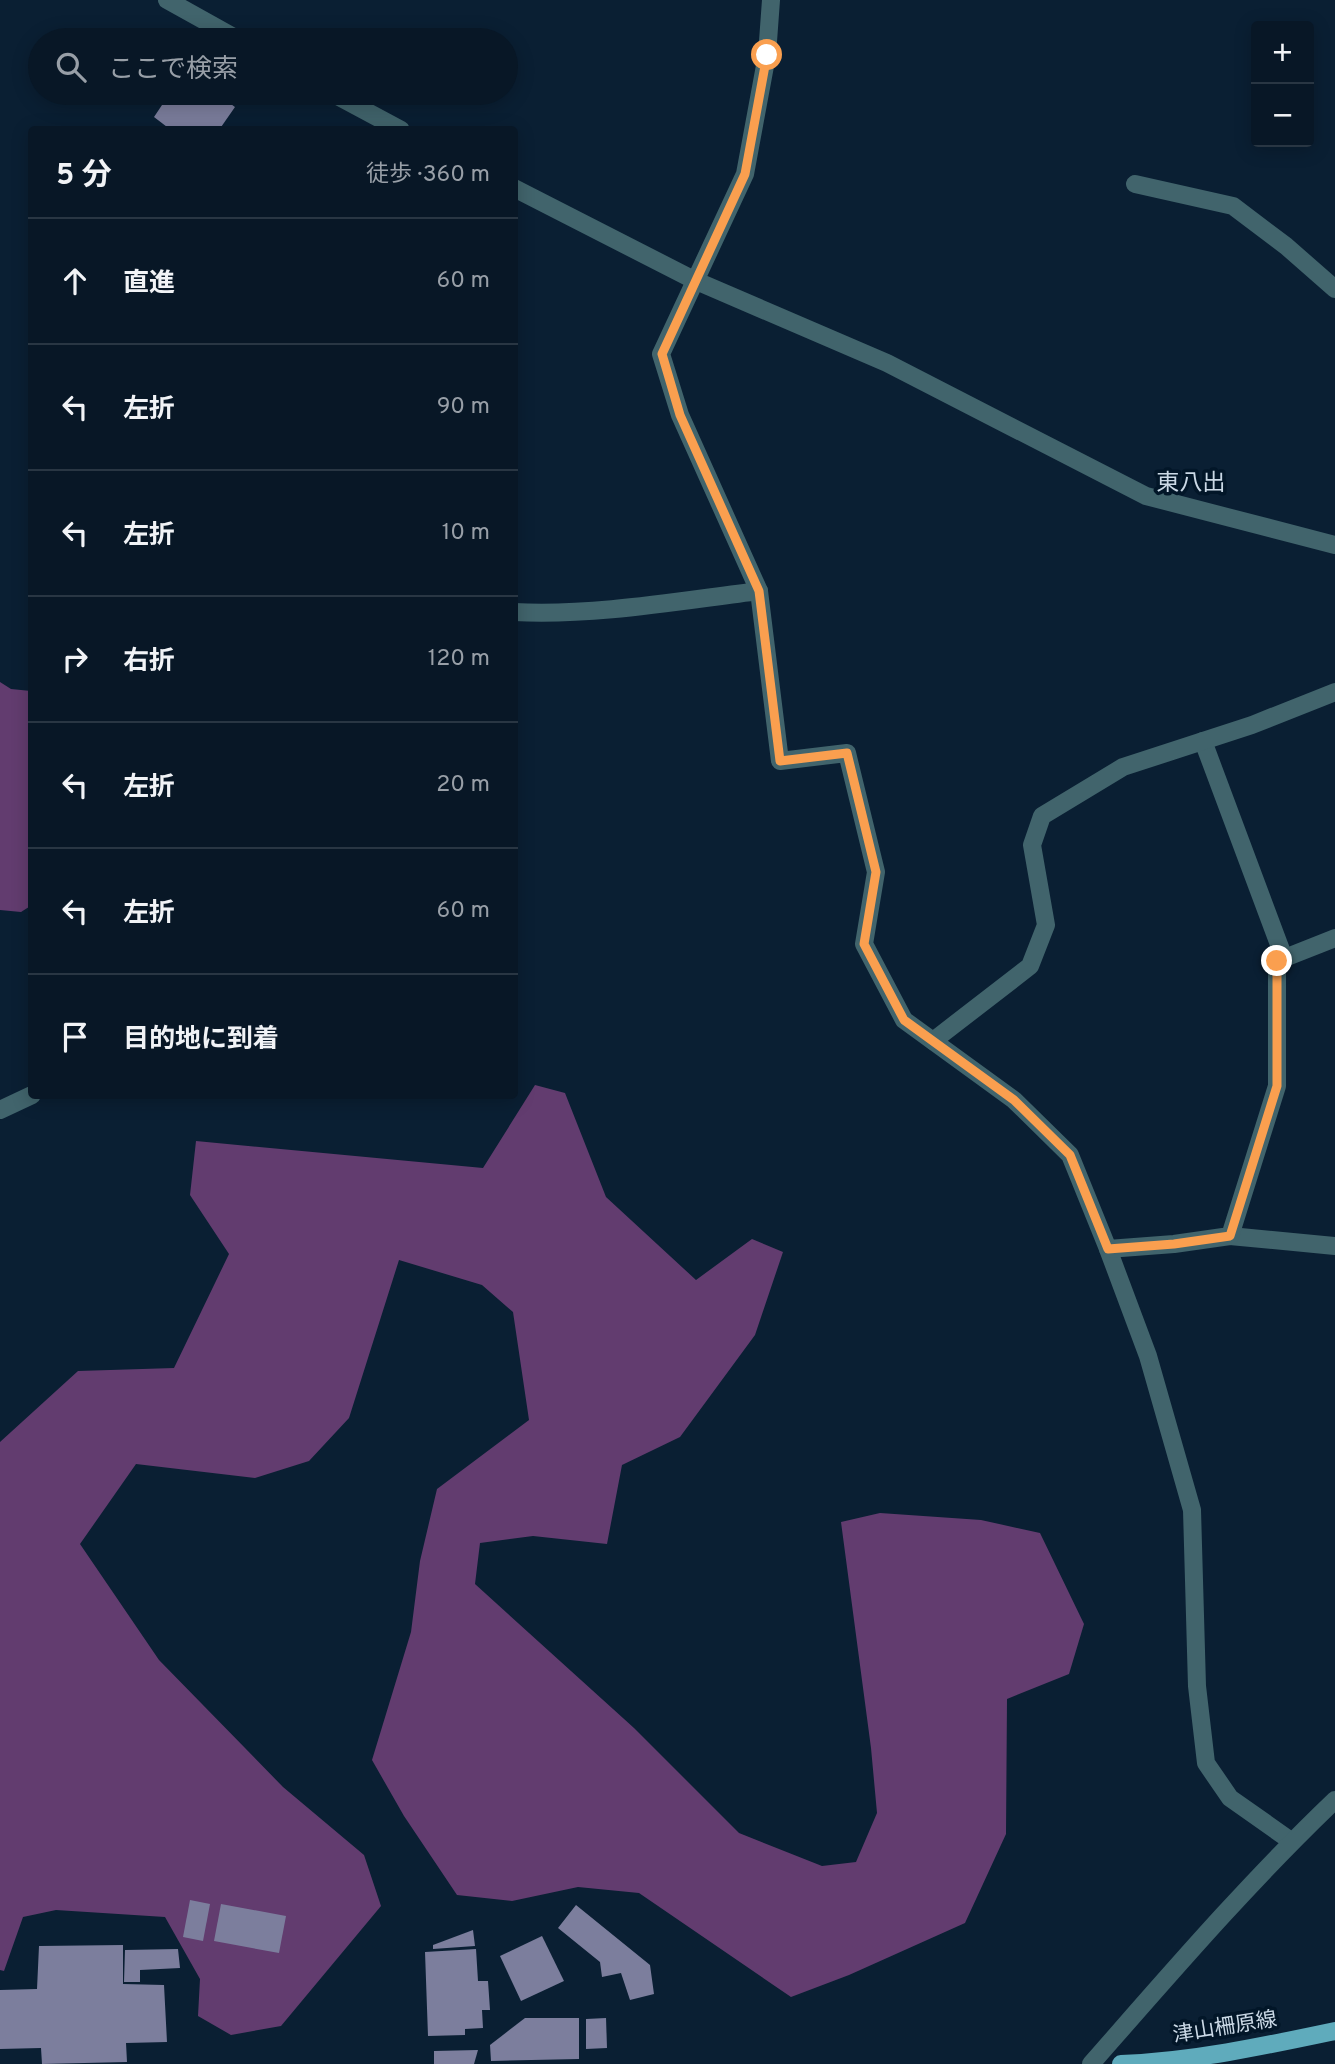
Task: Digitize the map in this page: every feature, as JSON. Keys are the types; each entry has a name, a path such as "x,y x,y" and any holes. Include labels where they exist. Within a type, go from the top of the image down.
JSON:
{"main road":[{"name":"津山柵原線","path":"1121,2064 1231,2053 1335,2031"}],"street":[{"path":"167,0 217,28"},
{"path":"771,0 767,55 745,174 662,354 680,415 759,591 780,761 847,753 876,872 864,944 904,1020 1014,1100 1070,1155 1148,1356 1192,1510 1198,1686 1206,1763 1230,1798 1291,1841"},
{"path":"354,105 394,126"},
{"path":"1135,184 1233,206 1286,246 1335,289"},
{"path":"518,190 694,280 887,363 1146,496 1335,545"},
{"path":"518,612 551,614 620,608 759,591"},
{"path":"933,1041 1030,966 1046,925 1032,845 1042,816 1123,767 1252,725 1335,692"},
{"path":"1203,741 1284,958"},
{"path":"1230,1236 1277,1086 1277,961 1335,938"},
{"path":"0,1110 28,1097"},
{"path":"1108,1249 1230,1236 1335,1245"},
{"path":"1091,2064 1291,1841 1335,1800"}],"shaded area":[{"path":"0,682 11,689 28,691 28,908 21,912 0,910"},
{"path":"535,1085 565,1093 606,1197 696,1280 752,1239 783,1252 755,1335 680,1437 622,1465 607,1544 533,1536 480,1543 475,1584 634,1728 739,1833 822,1866 856,1862 877,1813 841,1522 880,1513 981,1520 1040,1533 1084,1624 1069,1674 1007,1699 1006,1834 965,1923 849,1975 791,1997 639,1893 578,1887 512,1901 457,1895 404,1816 372,1760 411,1632 420,1561 437,1489 529,1420 513,1312 482,1285 399,1260 349,1418 309,1461 255,1478 136,1464 80,1544 159,1660 283,1787 364,1855 381,1906 281,2026 231,2035 198,2016 200,1979 165,1917 56,1910 23,1917 4,1971 0,1970 0,1442 78,1371 174,1368 229,1254 190,1195 196,1141 483,1168"}],"building":[{"path":"162,105 235,107 222,126 166,126 154,117"},
{"path":"190,1900 210,1904 203,1941 183,1937"},
{"path":"221,1904 286,1916 279,1953 214,1941"},
{"path":"576,1905 650,1965 654,1994 630,2000 621,1973 602,1977 600,1962 558,1928"},
{"path":"473,1930 475,1946 433,1949 433,1945"},
{"path":"542,1936 564,1981 521,2001 500,1956"},
{"path":"123,1945 123,1984 164,1985 167,2042 126,2043 127,2062 42,2064 41,2048 0,2049 0,1990 37,1989 39,1946"},
{"path":"178,1949 180,1968 140,1970 140,1982 124,1982 125,1950"},
{"path":"476,1949 478,1981 488,1981 490,2010 482,2010 483,2028 465,2029 465,2035 428,2036 425,1952"},
{"path":"525,2018 579,2018 579,2059 491,2061 490,2045"},
{"path":"606,2018 607,2048 586,2049 586,2019"},
{"path":"478,2050 474,2064 434,2064 434,2051"}],"district":[{"name":"東八出","path":"1191,484"}],"route":[{"path":"767,55 745,174 662,354 680,415 759,591 780,761 847,753 876,872 864,944 904,1020 1014,1100 1070,1155 1108,1249 1230,1236 1277,1086 1277,961"}]}
